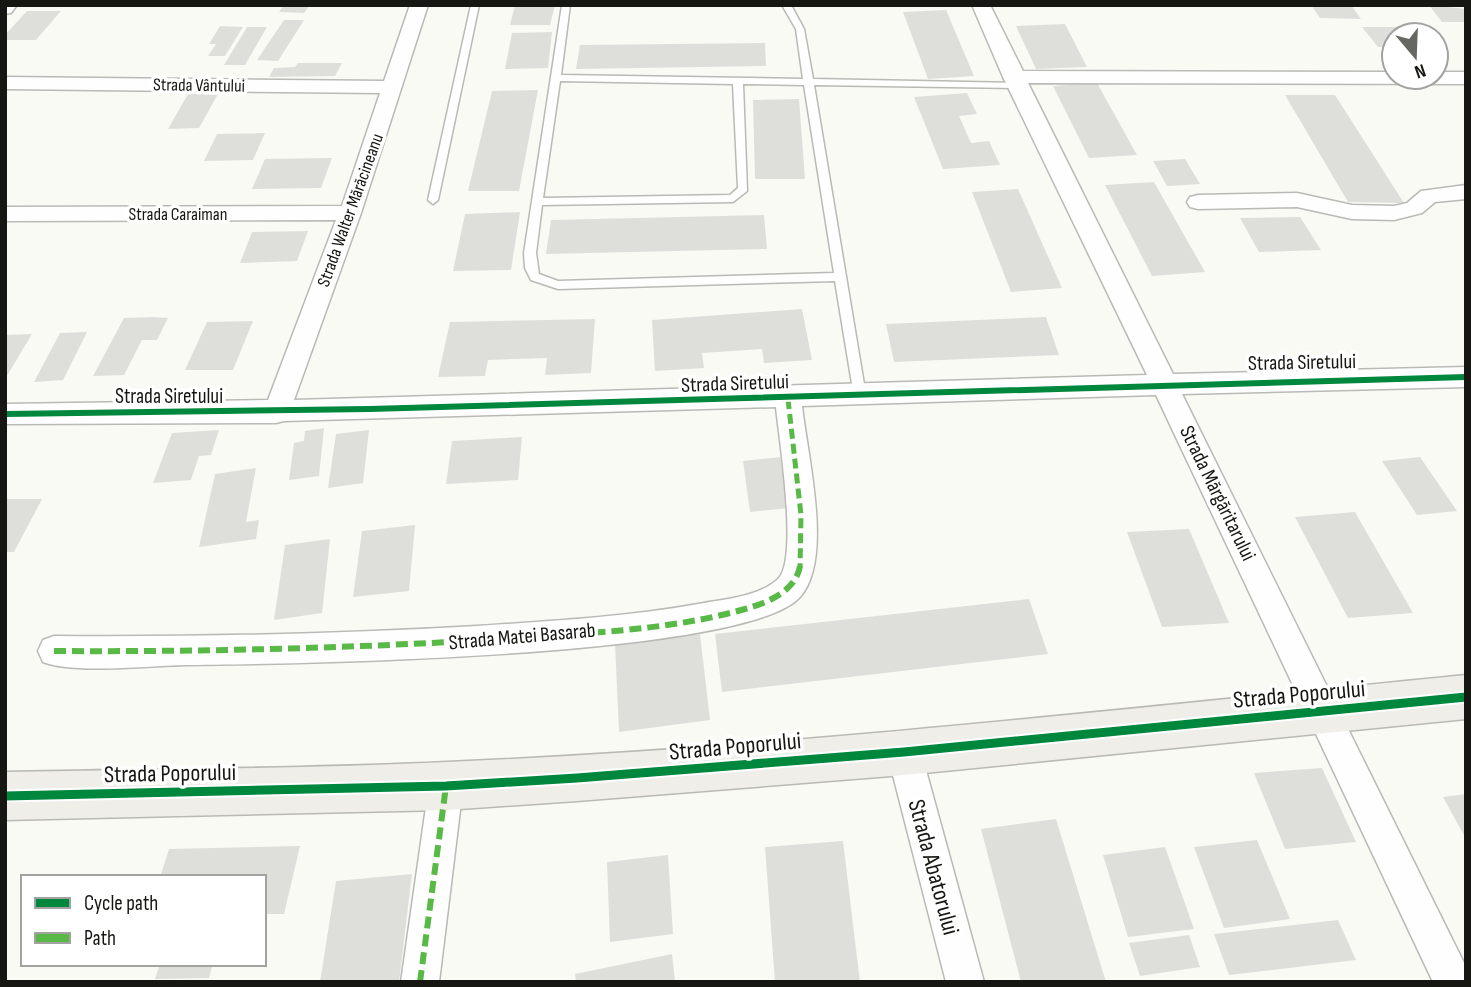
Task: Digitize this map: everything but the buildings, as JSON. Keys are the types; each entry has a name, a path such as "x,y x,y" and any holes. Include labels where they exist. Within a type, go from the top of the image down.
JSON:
{"street":[{"name":"Strada Walter Mărăcineanu","path":"276,413 350,213 419,5"},
{"name":"Strada Mărgăritarului","path":"981,5 1015,81 1165,383 1453,982"},
{"path":"1015,81 1466,78"},
{"name":"Strada Vântului","path":"5,83 393,87"},
{"path":"1198,202 1297,200 1352,212 1394,213 1414,208 1429,195 1466,192"},
{"name":"Strada Caraiman","path":"5,214 350,213"},
{"name":"Strada Siretului","path":"5,414 276,413 788,399 1165,383 1466,377"},
{"name":"Strada Matei Basarab","path":"54,651 178,653 411,645 660,625 761,607 787,592 799,572 801,540 788,399"},
{"name":"Strada Poporului","path":"5,796 446,786 904,752 1466,697"},
{"name":"Strada Abatorului","path":"904,752 965,982"},
{"path":"420,982 446,786"}],"lane":[{"path":"433,200 475,5"},
{"path":"566,5 537,202 530,272 538,282 558,285 840,277"},
{"path":"786,5 800,29 860,396"},
{"path":"554,78 809,82 1015,81"},
{"path":"537,202 733,198 740,194 743,190 738,80"}],"marked path":[{"path":"54,651 318,648 440,643 561,635 667,624 747,609 788,590 799,573 802,559 801,515 788,399"},
{"path":"420,982 446,786"}],"cycle path":[{"path":"5,414 370,409 1466,377"},
{"path":"5,796 446,786 577,778 904,752 1466,697"}]}
